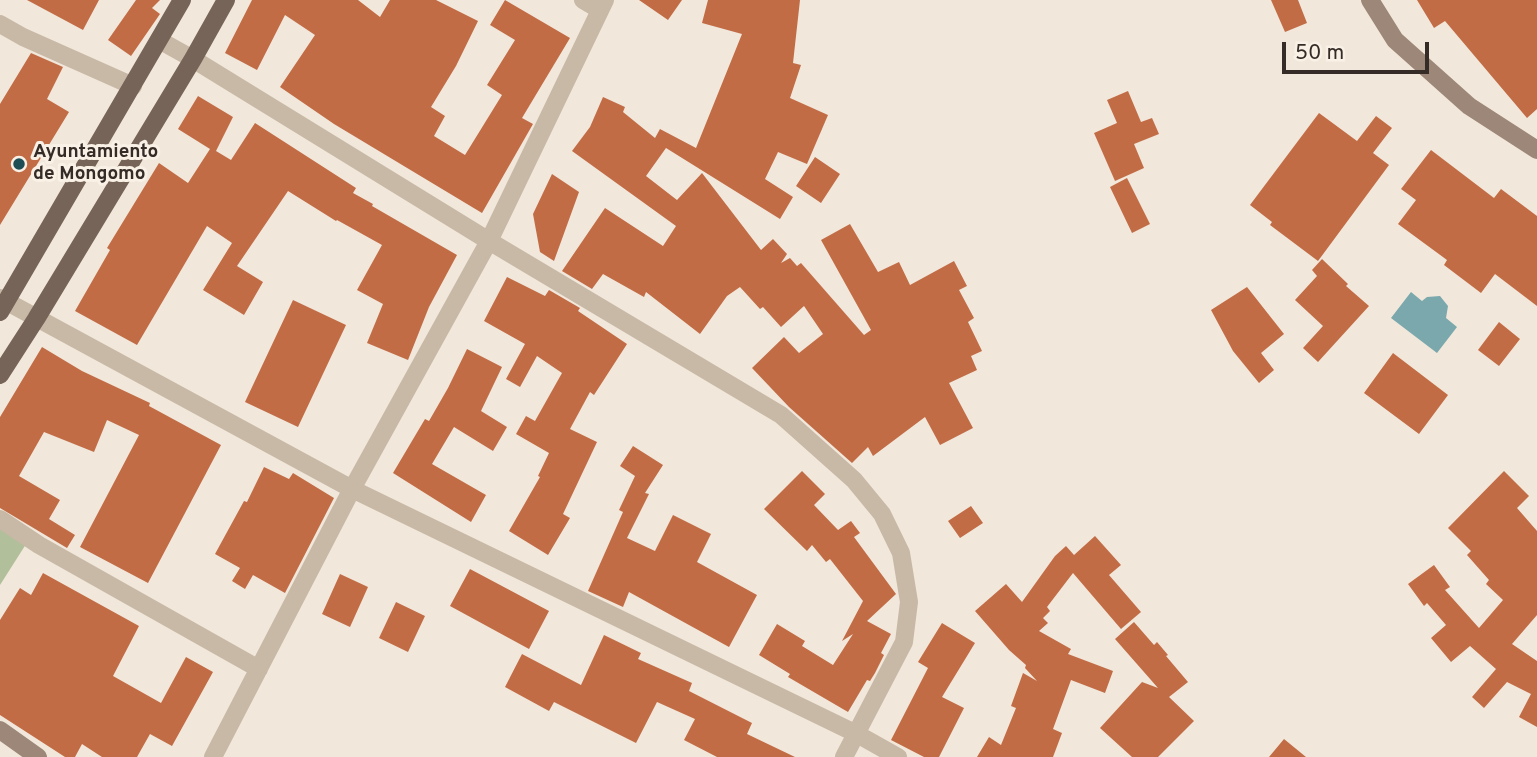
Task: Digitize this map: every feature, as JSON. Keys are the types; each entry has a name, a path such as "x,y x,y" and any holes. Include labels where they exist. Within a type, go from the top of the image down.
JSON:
{"main road":[{"path":"2,304 182,0"},
{"path":"0,374 36,319 226,0"}],"street":[{"path":"213,757 352,489 489,241 603,5 583,0"},
{"path":"1370,0 1395,40 1469,106 1537,150"},
{"path":"0,24 133,86"},
{"path":"159,40 780,415 854,480 882,514 901,554 909,602 904,642 844,757"},
{"path":"2,304 36,319 352,489 857,734 898,757"},
{"path":"0,519 39,545 259,669"},
{"path":"0,730 38,757"}],"green space":[{"path":"0,523 28,541 0,585"}],"water":[{"path":"1411,292 1422,301 1427,297 1440,296 1448,306 1446,318 1457,327 1437,353 1391,318"}],"building":[{"path":"27,0 99,0 83,30"},
{"path":"136,0 160,0 152,8 160,14 131,56 108,40"},
{"path":"252,0 358,0 380,17 390,0 436,0 478,21 456,66 431,107 445,116 434,136 465,155 502,95 487,85 515,40 490,25 505,0 570,38 522,118 533,124 482,213 334,124 280,87 315,35 285,15 257,70 225,53"},
{"path":"639,0 682,0 668,20"},
{"path":"708,0 800,0 793,63 801,65 790,98 828,115 807,164 778,152 765,179 793,197 780,219 666,148 646,176 677,200 702,173 761,250 773,239 787,254 781,263 790,258 797,266 801,263 864,335 871,330 821,240 850,224 878,272 899,262 910,285 954,261 967,286 959,290 974,318 968,322 982,351 971,356 977,370 949,383 973,428 940,445 925,417 873,456 868,447 852,463 789,407 752,368 784,337 799,353 823,334 804,306 781,327 740,287 727,296 700,334 646,292 644,297 603,274 592,289 562,271 605,208 663,246 676,226 572,151 590,127 603,97 625,107 623,112 655,138 660,129 696,148 742,34 702,23"},
{"path":"1271,0 1298,0 1307,23 1285,32"},
{"path":"1417,0 1537,0 1537,109 1527,118 1445,21 1434,28"},
{"name":"Ayuntamiento de Mongomo","path":"31,53 63,67 47,99 69,112 0,225 0,104"},
{"path":"1128,91 1141,122 1152,118 1159,134 1134,144 1144,168 1115,181 1094,133 1117,123 1107,100"},
{"path":"198,96 233,117 216,151 231,160 255,123 356,188 353,193 373,204 372,206 457,255 429,307 408,360 367,343 383,304 357,290 382,245 336,221 288,191 237,266 263,282 244,315 203,290 232,243 207,226 137,345 75,311 110,250 107,248 159,163 188,183 210,149 178,129"},
{"path":"1319,113 1357,141 1376,116 1392,128 1373,153 1389,165 1318,261 1270,225 1272,222 1250,205"},
{"path":"1431,150 1494,198 1501,189 1537,216 1537,306 1495,274 1481,293 1444,265 1447,260 1398,224 1416,200 1401,189"},
{"path":"815,157 840,174 821,203 796,186"},
{"path":"552,174 579,192 554,261 540,252 533,214"},
{"path":"1127,178 1150,224 1132,233 1110,187"},
{"path":"1322,259 1348,284 1346,286 1369,306 1318,362 1303,348 1323,326 1295,300 1317,276 1312,270"},
{"path":"507,277 545,296 549,290 580,308 578,311 627,344 594,395 590,392 570,429 597,442 563,514 570,518 548,555 509,531 540,477 538,476 549,453 516,434 526,416 535,421 562,373 537,356 520,387 506,379 525,344 484,321"},
{"path":"1247,287 1284,334 1261,353 1274,370 1259,383 1233,351 1211,310"},
{"path":"293,300 346,325 298,427 245,402"},
{"path":"1499,322 1520,339 1499,366 1478,350"},
{"path":"42,347 82,371 150,403 149,406 221,445 148,583 80,547 139,435 107,420 94,452 44,432 19,476 60,500 49,519 75,535 67,548 0,508 0,417"},
{"path":"467,349 502,367 481,411 507,427 493,451 454,427 432,464 486,495 471,522 393,473 425,419 429,421"},
{"path":"1393,353 1448,395 1419,434 1364,393"},
{"path":"633,446 663,465 645,493 649,494 627,538 655,551 673,515 711,534 697,562 757,595 729,647 629,592 623,607 588,591 623,512 619,510 635,476 620,466"},
{"path":"264,467 289,479 293,473 334,498 285,593 253,575 245,589 232,581 240,568 215,554 244,501 247,502"},
{"path":"802,471 825,494 814,505 838,530 851,521 860,533 854,537 896,594 867,621 891,634 875,673 870,681 867,680 848,712 788,677 790,674 759,655 777,624 805,641 802,646 833,665 853,634 842,641 863,601 830,559 826,562 812,545 807,551 764,509"},
{"path":"1504,471 1529,496 1517,508 1537,531 1537,615 1512,644 1537,661 1537,727 1519,717 1531,694 1507,682 1484,708 1472,697 1496,669 1470,646 1451,662 1431,638 1446,625 1427,603 1424,606 1408,584 1434,565 1450,587 1445,590 1479,628 1503,600 1486,584 1489,580 1467,555 1471,551 1448,528"},
{"path":"971,506 983,523 960,538 948,521"},
{"path":"1095,536 1121,565 1109,575 1141,612 1121,629 1073,573 1047,607 1050,611 1043,618 1048,623 1039,631 1071,649 1068,654 1113,671 1105,693 1071,680 1053,729 1062,733 1053,757 977,757 989,737 1001,745 1016,708 1011,706 1023,673 1037,681 1025,668 1026,665 975,611 1006,584 1022,602 1055,556 1066,546 1074,555"},
{"path":"470,569 549,611 529,649 450,606"},
{"path":"43,573 139,626 113,676 161,703 186,657 213,672 172,746 150,734 137,757 102,757 82,744 75,757 65,757 0,715 0,620 20,588 31,595"},
{"path":"340,574 368,587 350,627 322,614"},
{"path":"396,602 425,616 408,652 379,638"},
{"path":"1134,622 1154,645 1157,642 1188,682 1169,697 1194,721 1158,757 1132,757 1100,728 1142,682 1158,688 1115,639"},
{"path":"942,623 975,643 942,697 964,708 939,757 924,757 891,740 928,668 918,662"},
{"path":"604,635 641,653 638,659 692,683 689,691 752,723 747,734 795,757 717,757 684,740 695,719 657,702 636,743 554,702 549,711 505,687 522,654 581,685"},
{"path":"1284,739 1306,757 1269,757"}],"place":[{"name":"Ayuntamiento de Mongomo","path":"19,164"}]}
